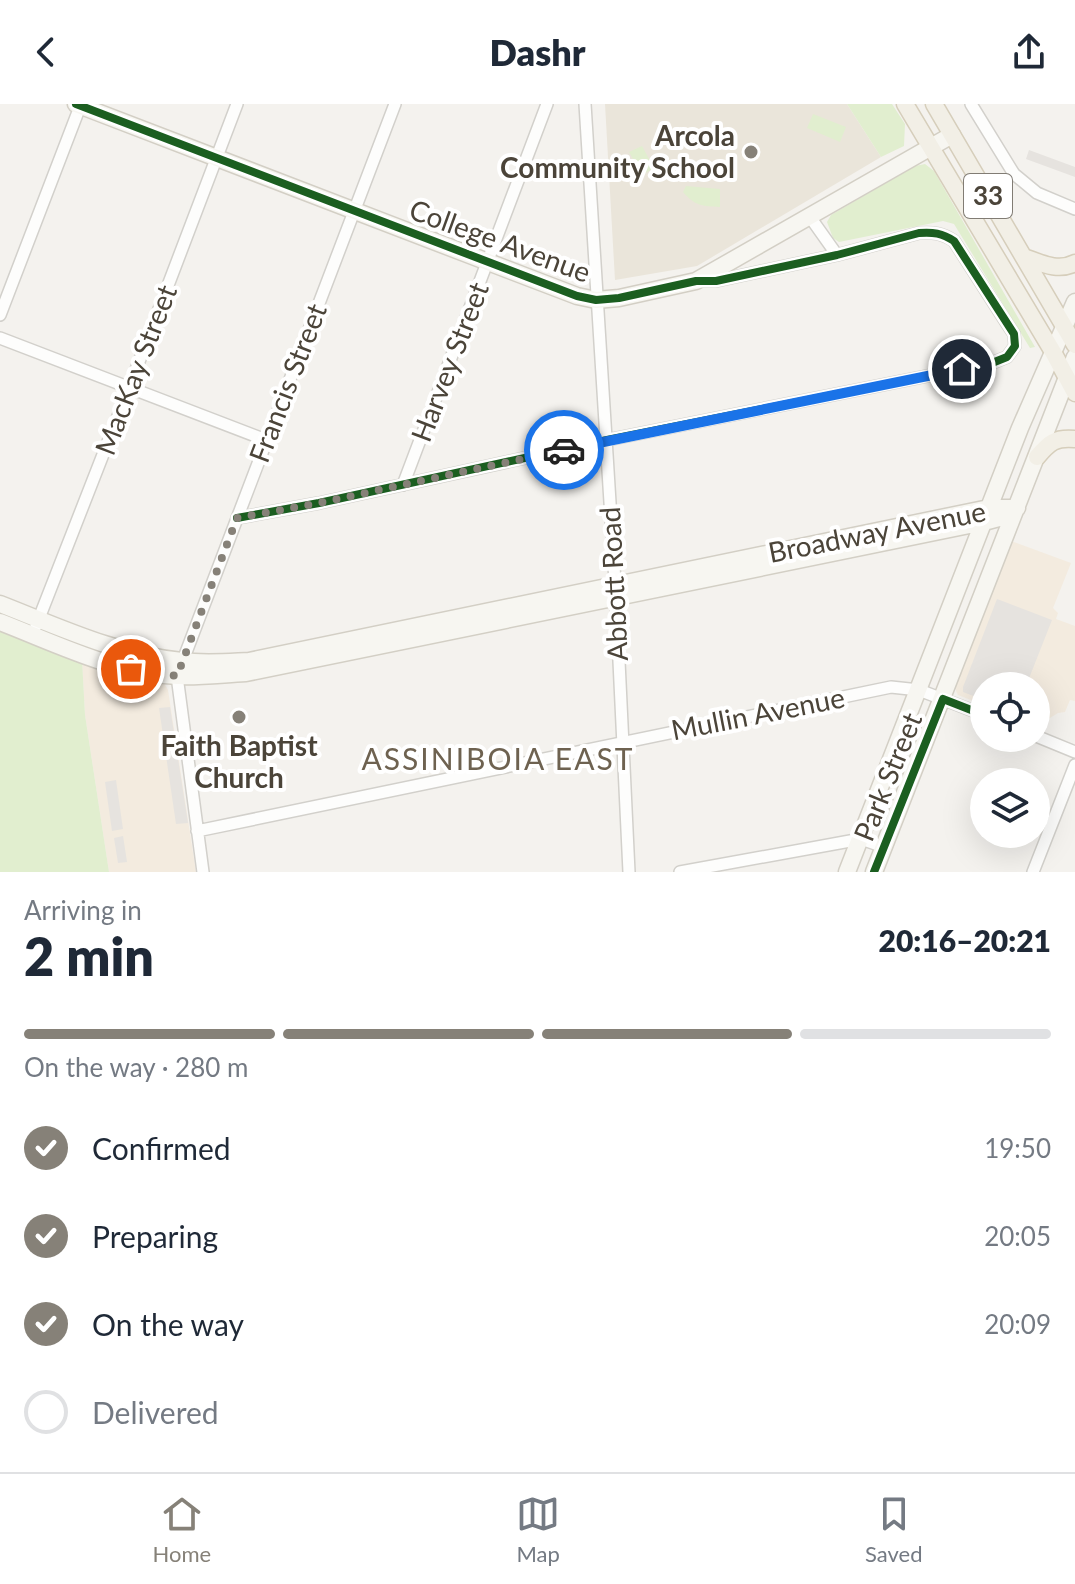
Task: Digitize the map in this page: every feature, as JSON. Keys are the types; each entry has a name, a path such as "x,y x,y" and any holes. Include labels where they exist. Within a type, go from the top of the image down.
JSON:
{"main road":[{"name":"33","path":"905,104 1071,386"},
{"name":"33","path":"934,104 1075,345"},
{"path":"1024,257 1053,267 1075,263"},
{"path":"1037,457 1054,441 1075,439"}],"street":[{"name":"MacKay Street","path":"35,627 237,104"},
{"name":"Francis Street","path":"179,669 395,104"},
{"name":"Harvey Street","path":"403,485 547,104"},
{"name":"Abbott Road","path":"585,104 616,592 629,872"},
{"path":"971,104 1014,174 1037,193 1075,209"},
{"name":"College Avenue","path":"79,105 577,296 596,300 696,281 716,281 837,255 919,233 945,235 954,241 1014,334 1015,346 1007,357 992,363 607,440"},
{"path":"0,315 79,105"},
{"name":"College Avenue","path":"696,281 952,135"},
{"path":"810,217 837,255"},
{"name":"Park Street","path":"847,872 1020,428 1075,302"},
{"path":"0,338 266,440"},
{"name":"Park Street","path":"874,872 1037,457 1071,386 1075,357"},
{"path":"237,518 607,440"},
{"name":"Broadway Avenue","path":"0,604 85,655 131,669 246,673 1017,508"},
{"name":"Broadway Avenue","path":"0,622 35,627"},
{"path":"179,669 203,872"},
{"name":"Mullin Avenue","path":"197,831 891,687 919,690 970,710"},
{"path":"1050,742 1075,752"},
{"path":"1033,872 1075,765"},
{"path":"680,872 861,839 884,847"}],"shaded area":[{"path":"605,104 847,104 881,157 697,266 615,280"},
{"path":"1029,150 1075,167 1075,177 1026,159"},
{"path":"1011,541 1071,563 1053,608 1058,613 1056,619 1075,626 1075,701 1070,700 1065,712 1050,718 1050,672 970,672 970,700 958,695 956,686"},
{"path":"997,599 1052,620 1032,672 970,672 970,695 963,692 963,687"},
{"path":"82,659 156,678 168,690 196,872 109,872 85,715"},
{"path":"170,707 188,823 176,824 159,708"},
{"path":"116,780 123,829 112,831 105,782"},
{"path":"123,836 127,862 118,863 114,838"}],"green space":[{"path":"847,104 892,104 905,124 904,146 881,157"},
{"path":"813,114 846,127 840,142 807,128"},
{"path":"642,146 654,168 642,175 629,152"},
{"path":"925,164 934,171 1035,347 1030,348 954,224 943,221 839,242 833,238 827,222 831,215 915,166"},
{"path":"686,186 720,189 720,207 695,203 683,192"},
{"path":"0,627 82,659 85,715 109,872 0,872"}],"cycle path":[{"path":"76,104 577,296 596,300 696,281 716,281 837,255 919,233 937,234 954,241 1014,334 1015,346 1007,357 992,363 237,518"},
{"path":"874,872 943,699 970,710"}],"way so far":[{"path":"131,669 177,676 237,518 564,450"}],"place":[{"name":"Arcola Community School","path":"751,152"},
{"name":"Faith Baptist Church","path":"239,717"}],"district":[{"name":"ASSINIBOIA EAST","path":"498,760"}],"route":[{"path":"564,450 962,369"}]}
